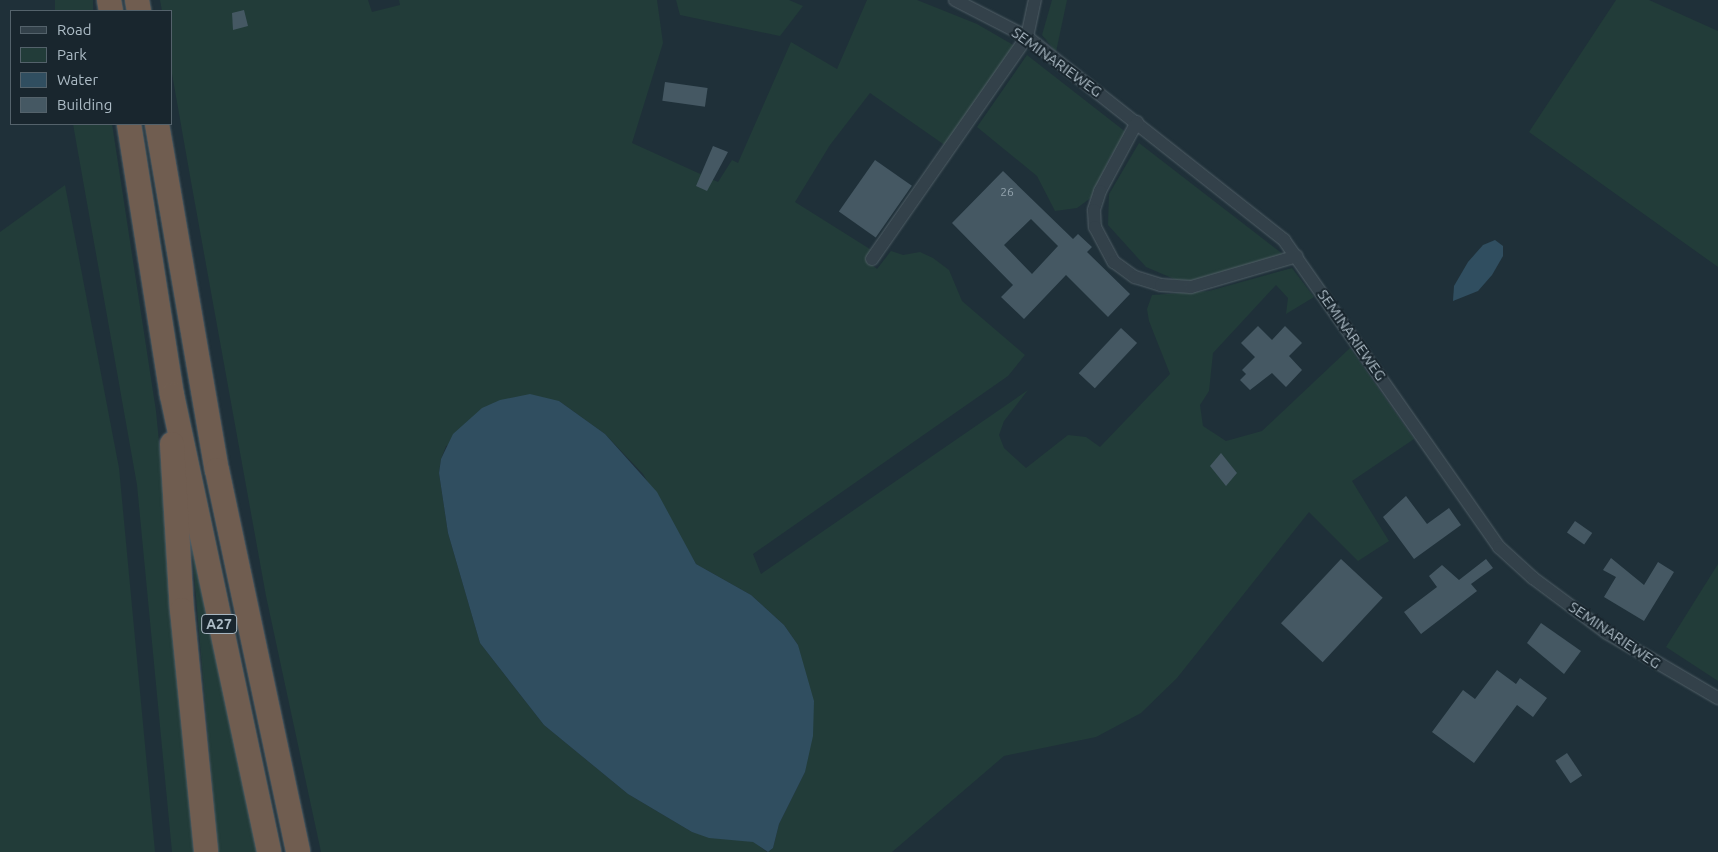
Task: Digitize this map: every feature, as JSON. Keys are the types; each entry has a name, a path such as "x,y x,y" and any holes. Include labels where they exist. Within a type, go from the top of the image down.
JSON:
{"highway":[{"name":"A27","path":"129,125 172,395 269,852"},
{"name":"A27","path":"157,125 217,470 298,852"},
{"name":"A27","path":"172,395 172,473 206,852"}],"street":[{"name":"SEMINARIEWEG","path":"955,0 1027,37 1284,240 1498,547 1533,578 1607,633 1718,698"},
{"path":"872,259 1027,37 1035,0"},
{"path":"1136,122 1100,191 1094,210 1095,227 1114,262 1135,277 1161,285 1191,287 1296,256"}],"green space":[{"path":"55,0 93,0 93,10 55,10"},
{"path":"160,0 368,0 372,12 400,5 399,0 657,0 663,43 632,143 718,182 732,160 738,163 791,42 837,69 867,0 917,0 977,24 1015,46 946,146 870,93 830,145 795,202 873,251 867,261 877,269 891,251 903,255 920,252 933,258 949,270 962,301 1025,355 1008,376 753,554 761,574 1028,390 1004,421 999,435 1004,448 1026,468 1068,435 1086,437 1100,447 1170,374 1149,321 1147,309 1152,295 1209,291 1292,268 1314,297 1286,314 1288,298 1276,285 1213,353 1209,391 1200,405 1203,426 1226,441 1262,431 1350,348 1414,439 1352,481 1389,541 1358,561 1309,512 1177,678 1141,713 1096,737 1004,756 892,852 768,852 773,848 779,824 805,772 798,645 784,625 751,595 696,564 643,474 605,434 559,401 446,446 441,459 439,473 448,533 480,643 544,725 628,794 692,832 754,842 767,852 321,852 266,596 190,176 172,74 172,10 162,10"},
{"path":"676,0 789,0 803,6 780,36 680,15"},
{"path":"1052,0 1067,0 1056,52 1042,35"},
{"path":"1616,0 1649,0 1718,31 1718,267 1529,132"},
{"path":"1027,55 1127,133 1110,157 1092,197 1077,208 1055,211 1037,176 977,127"},
{"path":"73,125 112,125 156,411 199,852 172,852 137,485"},
{"path":"1139,143 1284,255 1197,281 1179,281 1146,267 1108,225 1109,194"},
{"path":"65,185 119,468 155,852 0,852 0,232"},
{"path":"191,539 261,852 218,852"},
{"path":"1718,564 1718,681 1666,647"}],"water":[{"path":"1495,240 1503,246 1503,256 1492,275 1478,291 1453,301 1454,286 1468,262 1483,245"},
{"path":"530,394 559,401 605,434 657,492 696,564 751,595 784,625 798,645 814,701 813,736 805,772 779,824 773,848 768,852 753,842 709,838 692,832 628,794 544,725 480,643 448,533 439,473 441,459 453,434 482,408 500,400"}],"building":[{"path":"244,10 248,26 233,30 232,13"},
{"path":"665,82 708,88 705,107 662,101"},
{"path":"713,146 728,152 707,191 696,186"},
{"path":"875,160 912,186 876,237 839,212"},
{"path":"1003,171 1073,239 1078,234 1092,247 1087,252 1130,294 1108,317 1066,275 1024,319 1001,297 1013,285 952,223","holes":["1031,219 1058,246 1032,274 1004,245"]},
{"path":"1258,326 1272,340 1285,326 1302,343 1289,356 1302,370 1286,387 1272,373 1250,390 1240,380 1246,374 1242,370 1255,357 1241,343"},
{"path":"1121,328 1137,343 1095,388 1079,373"},
{"path":"1221,453 1237,473 1226,486 1210,466"},
{"path":"1406,496 1427,524 1449,508 1461,525 1414,559 1383,517"},
{"path":"1575,521 1592,533 1584,545 1567,532"},
{"path":"1611,558 1644,585 1658,562 1674,572 1644,621 1604,597 1616,577 1603,570"},
{"path":"1341,559 1383,598 1323,662 1281,623"},
{"path":"1486,559 1493,568 1471,584 1477,591 1421,634 1404,612 1437,587 1429,576 1442,565 1459,580"},
{"path":"1541,623 1581,651 1564,674 1527,643"},
{"path":"1497,670 1516,684 1520,678 1547,698 1533,717 1517,705 1474,763 1432,732 1463,690 1475,699"},
{"path":"1567,753 1582,775 1570,783 1555,761"}]}
